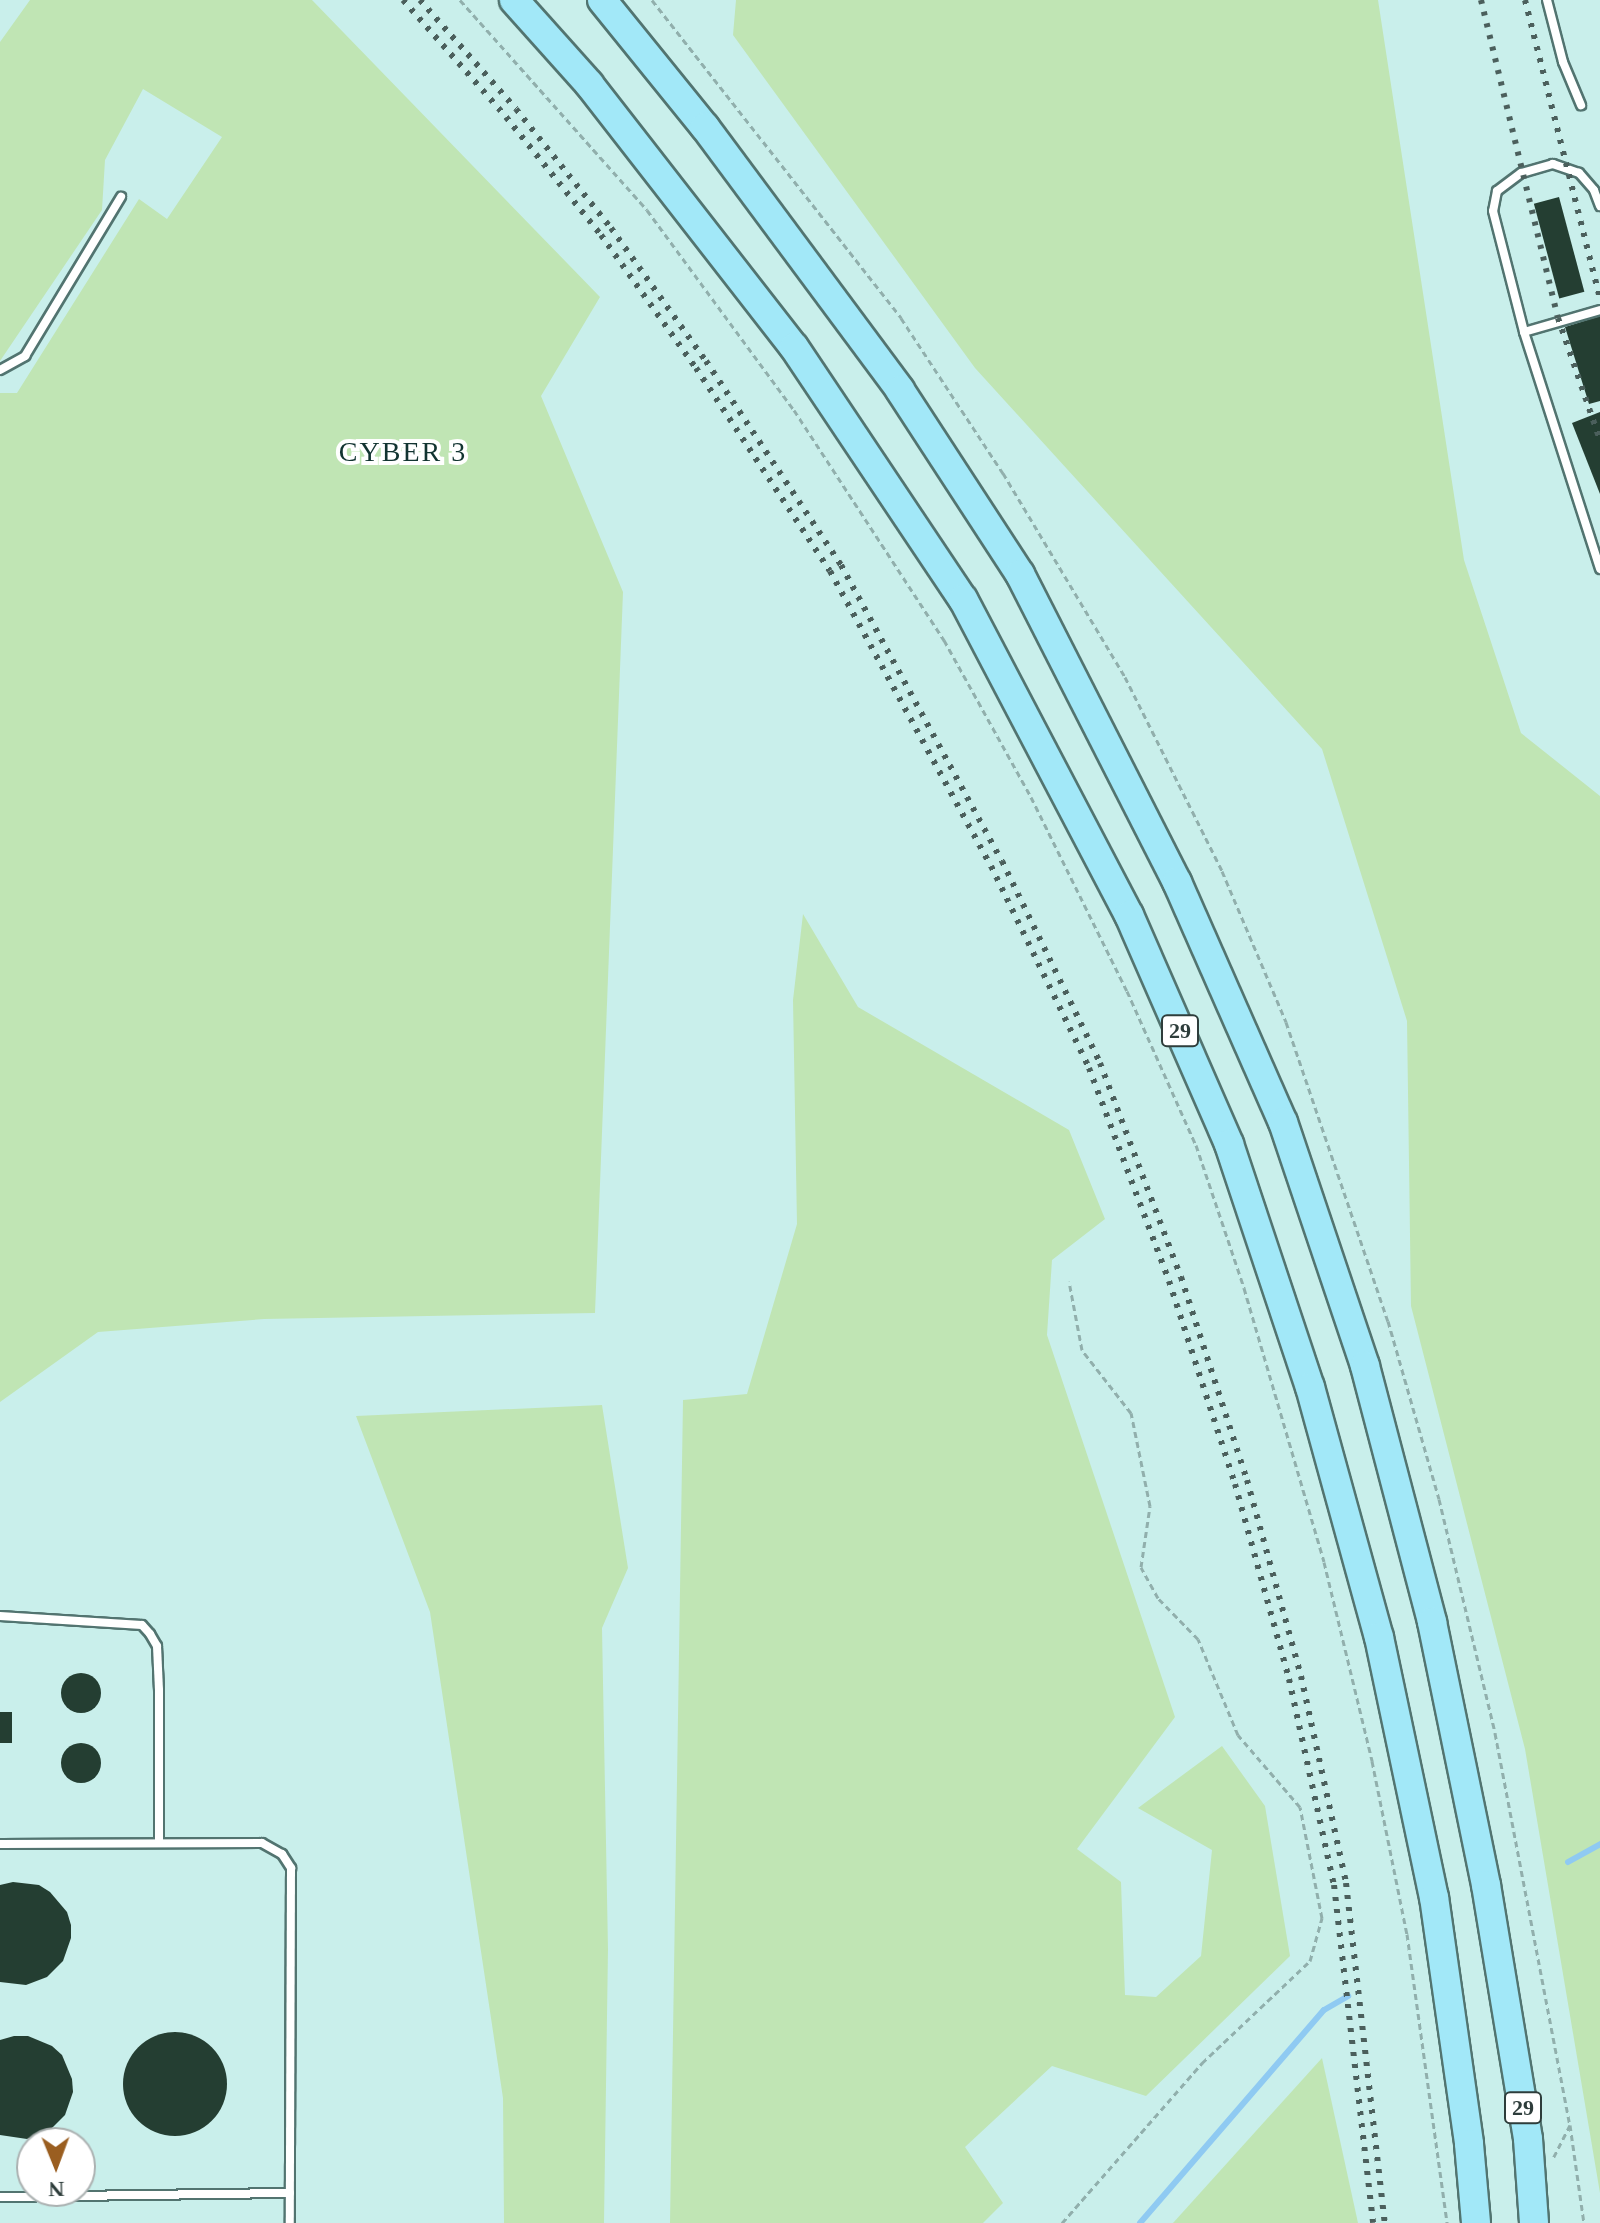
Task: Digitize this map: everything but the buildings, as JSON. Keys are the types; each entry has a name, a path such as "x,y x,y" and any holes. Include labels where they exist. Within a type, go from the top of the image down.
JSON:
{"highway":[{"name":"29","path":"514,0 589,84 794,347 963,599 1129,915 1223,1129 1310,1387 1379,1637 1434,1897 1469,2144 1476,2223"},
{"name":"29","path":"602,0 705,127 900,390 1020,574 1177,882 1283,1122 1365,1366 1432,1622 1486,1885 1528,2139 1534,2223"}],"lane":[{"path":"1547,0 1563,62 1581,105"},
{"path":"1600,206 1594,190 1579,173 1553,164 1521,173 1497,191 1493,211 1524,332 1600,569"},
{"path":"0,370 25,356 121,197"},
{"path":"1524,332 1600,310"},
{"path":"0,1616 142,1625 150,1634 157,1646 159,1690 159,1842"},
{"path":"0,1844 262,1843 282,1854 291,1868 290,2223"},
{"path":"0,2197 290,2193"}],"path":[{"path":"460,0 647,210 794,410 944,640 1031,797 1127,991 1190,1131 1244,1288 1315,1531 1372,1761 1407,1934 1447,2223"},
{"path":"1062,2223 1202,2063 1310,1961 1322,1918 1300,1807 1238,1735 1198,1639 1158,1598 1141,1567 1150,1506 1131,1413 1082,1350 1069,1281"},
{"path":"1465,1609 1495,1733 1570,2125 1584,2223"},
{"path":"1551,2162 1570,2125"}],"green space":[{"path":"30,0 312,0 600,297 541,396 623,592 595,1313 264,1319 98,1332 0,1402 0,393 17,393 139,199 167,219 222,137 143,89 105,160 102,210 0,361 0,42"},
{"path":"736,0 1378,0 1464,560 1521,733 1600,796 1600,2193 1525,1749 1411,1306 1407,1021 1322,749 975,368 733,35"},
{"path":"803,914 858,1007 1069,1130 1105,1219 1052,1260 1047,1335 1175,1717 1077,1849 1121,1882 1125,1995 1156,1997 1201,1956 1212,1850 1138,1808 1222,1746 1265,1806 1290,1956 1146,2096 1052,2066 965,2147 1003,2203 983,2223 670,2223 683,1400 747,1394 797,1224 793,1000"},
{"path":"602,1405 628,1568 602,1628 608,1949 604,2223 504,2223 503,2098 430,1612 356,1416"},
{"path":"1322,2058 1358,2223 1173,2223"}],"waterway":[{"path":"1568,1862 1600,1844"},
{"path":"1140,2223 1324,2010 1348,1996"}],"railway":[{"path":"403,0 506,117 601,235 696,368 830,571 991,866 1089,1068 1169,1281 1235,1484 1289,1679 1334,1885 1373,2223"},
{"path":"420,0 516,109 611,228 706,361 841,565 1002,861 1100,1063 1181,1277 1247,1480 1301,1676 1346,1883 1385,2223"},
{"path":"1481,0 1558,318 1600,440"},
{"path":"1525,0 1600,299"}],"district":[{"name":"CYBER 3","path":"403,452"}]}
